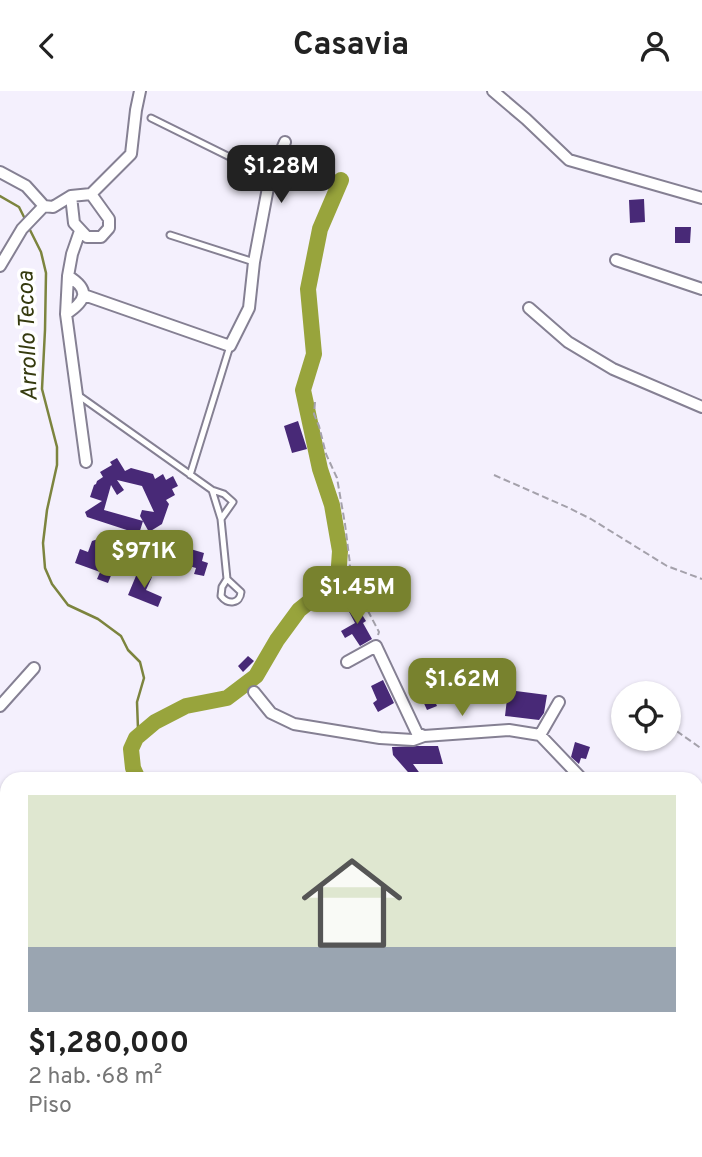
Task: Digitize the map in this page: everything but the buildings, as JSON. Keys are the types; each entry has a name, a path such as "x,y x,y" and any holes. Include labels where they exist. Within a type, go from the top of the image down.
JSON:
{"street":[{"path":"2,172 26,186 44,206 53,207 71,196 91,194 131,154 140,91"},
{"path":"493,91 569,160 702,198"},
{"path":"84,295 230,346 249,307 254,262 270,177 285,142"},
{"path":"71,196 74,223 87,237 101,237 109,228 109,219 91,194"},
{"path":"0,266 22,229 44,206"},
{"path":"80,231 68,276 66,314 86,462"},
{"path":"616,260 702,289"},
{"path":"66,314 79,305 84,295 83,289 68,276"},
{"path":"529,308 568,342 613,369 702,407"},
{"path":"347,662 376,646 417,733 424,736"},
{"path":"0,706 34,667"},
{"path":"254,692 271,713 295,724 380,738 413,740 424,736 509,730 540,735 575,772"},
{"path":"540,735 559,702"}],"lane":[{"path":"151,118 270,177"},
{"path":"170,235 254,262"},
{"path":"190,475 230,346"},
{"path":"78,395 212,490 224,494 233,502 221,519"},
{"path":"212,490 221,519 227,579 221,596 231,603 241,597 241,592 227,579"}],"path":[{"path":"316,402 314,414 326,454 337,478 350,564 348,585 368,611 379,632 376,646"},
{"path":"494,475 592,519 667,566 702,579"},
{"path":"681,734 702,749"}],"waterway":[{"path":"135,772 131,749 136,738 155,722 186,706 227,698 256,676 299,610 314,598 334,590 338,580 340,551 332,505 320,469 303,390 314,354 308,289 320,229 341,180"},
{"name":"Arrollo Tecoa","path":"0,196 19,207 25,219"},
{"name":"Arrollo Tecoa","path":"29,228 41,252 46,273 42,389 57,447 57,465 43,543 45,568 52,584 68,605 98,619 121,636 128,650 140,662 144,678 137,702 136,738"}]}
